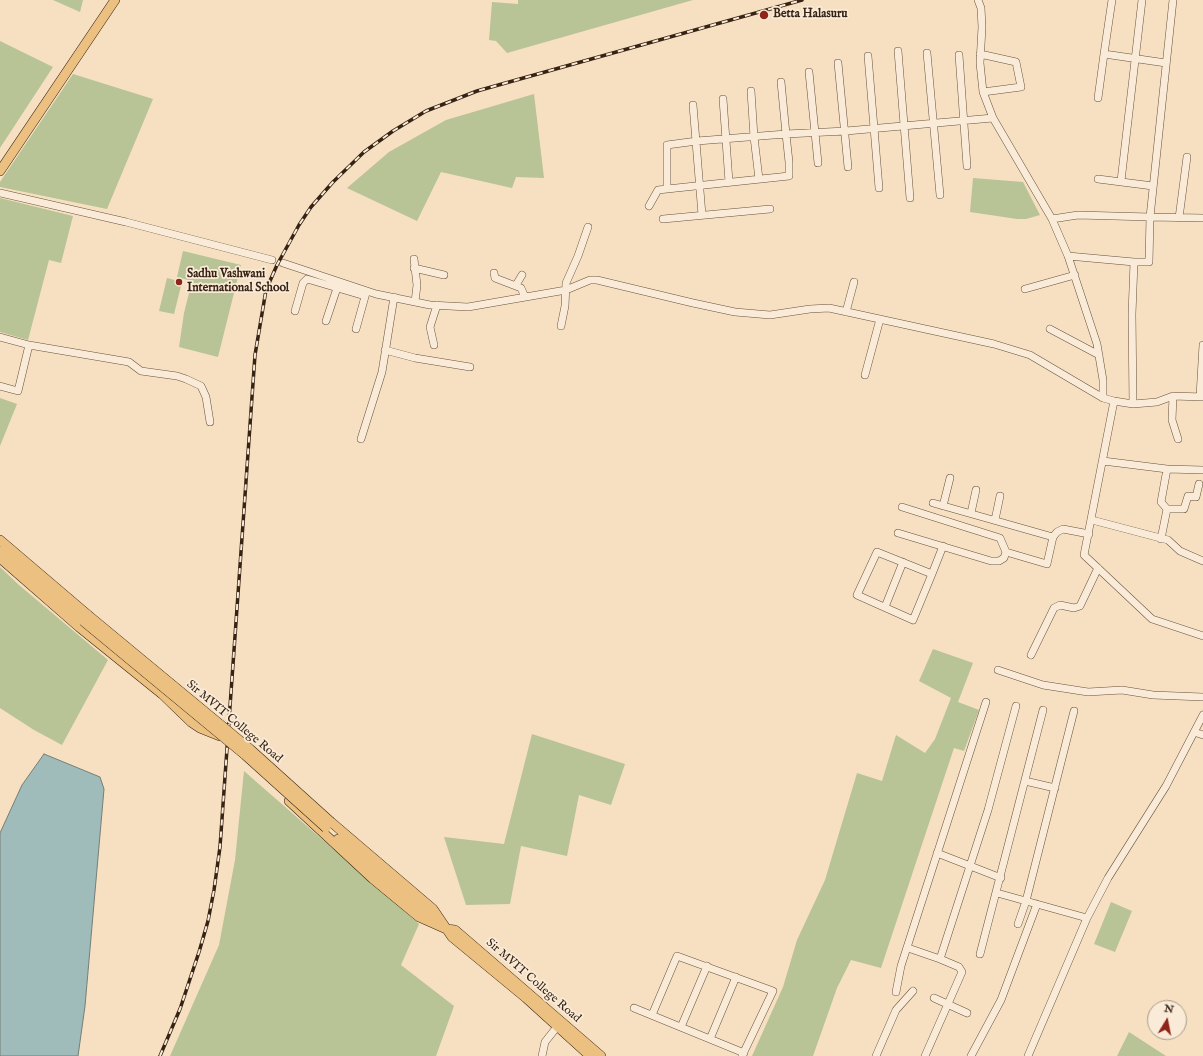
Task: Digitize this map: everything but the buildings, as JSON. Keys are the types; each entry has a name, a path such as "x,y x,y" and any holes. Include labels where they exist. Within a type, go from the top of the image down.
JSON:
{"main road":[{"path":"0,171 115,0"},
{"name":"Sir MVIT College Road","path":"0,540 86,618"},
{"name":"Sir MVIT College Road","path":"0,551 250,749 329,825 434,909 452,937 526,998 601,1056"},
{"name":"Sir MVIT College Road","path":"0,558 79,627 162,694 191,722 200,728 218,734 379,884 419,917 446,928"},
{"name":"Sir MVIT College Road","path":"559,1024 590,1056"}],"street":[{"path":"978,0 981,8 982,27 980,54 983,92 993,118 1052,219 1068,256 1075,274 1099,355 1103,380 1103,398"},
{"path":"1098,98 1112,0"},
{"path":"1121,181 1142,0"},
{"path":"1068,256 1149,262 1150,217 1173,0"},
{"path":"898,51 910,198"},
{"path":"928,53 940,195"},
{"path":"980,54 1016,62 1021,86 983,92"},
{"path":"1104,54 1166,63"},
{"path":"958,55 967,166"},
{"path":"868,56 879,188"},
{"path":"838,63 846,131 848,167"},
{"path":"809,72 818,163"},
{"path":"649,206 658,190 789,176 781,82"},
{"path":"751,91 759,179"},
{"path":"723,99 729,182"},
{"path":"693,105 702,215"},
{"path":"667,189 667,145 696,141 846,131 993,118"},
{"path":"1179,218 1187,157"},
{"path":"1098,179 1153,186"},
{"path":"0,193 126,222 272,260"},
{"path":"663,219 770,209"},
{"path":"1052,219 1078,215 1203,218"},
{"path":"561,326 564,315 568,275 578,256 588,227"},
{"path":"414,260 417,285 415,302"},
{"path":"1133,404 1132,314 1134,262"},
{"path":"283,263 366,294"},
{"path":"414,268 444,275"},
{"path":"494,273 495,278 521,288 525,297"},
{"path":"1025,290 1075,274"},
{"path":"516,285 522,275"},
{"path":"295,311 303,284 307,279 337,288 366,294 394,297 437,305 468,307 566,290 590,280 597,280 735,312 770,315 810,309 829,308 994,344 1030,354 1103,398 1133,404 1157,402 1173,396 1202,397 1203,345"},
{"path":"846,312 854,282"},
{"path":"326,321 337,288"},
{"path":"356,329 366,294"},
{"path":"361,439 382,372 394,297"},
{"path":"434,345 430,327 437,305"},
{"path":"865,376 880,319"},
{"path":"1050,329 1099,355"},
{"path":"0,337 29,345 129,362 141,371 176,376 186,379 201,386 206,397 210,422"},
{"path":"0,386 18,391 29,345"},
{"path":"385,350 415,358 470,367"},
{"path":"1173,396 1172,420 1178,439"},
{"path":"1114,401 1084,555 1152,619 1203,636"},
{"path":"1103,461 1167,469 1203,470"},
{"path":"1167,469 1161,502 1167,509 1184,509 1188,496 1196,498 1199,484"},
{"path":"943,506 950,478"},
{"path":"971,513 976,490"},
{"path":"994,520 1000,496"},
{"path":"933,503 1053,537"},
{"path":"898,533 991,561 999,561 1004,558 1006,552 1000,538 902,507"},
{"path":"1162,538 1167,509"},
{"path":"1092,520 1168,540 1180,551 1203,560"},
{"path":"1006,552 1047,564 1053,537 1057,532 1063,529 1088,534"},
{"path":"932,574 877,552 857,595 913,620 932,574 943,546"},
{"path":"885,607 903,562"},
{"path":"1031,655 1054,608 1060,605 1074,608 1080,606 1098,568"},
{"path":"998,670 1043,685 1088,692 1122,690 1153,695 1203,697"},
{"path":"896,992 901,966 986,702"},
{"path":"940,959 988,810 1016,706"},
{"path":"980,954 1001,878 1043,710"},
{"path":"1018,924 1026,901 1074,711"},
{"path":"1028,1056 1087,918 1108,878 1166,786 1203,715"},
{"path":"1194,732 1203,735"},
{"path":"1025,781 1055,788"},
{"path":"937,853 1001,878"},
{"path":"997,893 1087,918"},
{"path":"971,1056 1001,1000 1038,904"},
{"path":"908,948 940,959 961,970 925,1056"},
{"path":"634,1008 743,1054 773,991 677,956 652,1015"},
{"path":"681,1027 706,966"},
{"path":"710,1039 736,977"},
{"path":"876,1056 896,1010 912,991"},
{"path":"934,998 967,1013"},
{"path":"542,1056 545,1042 559,1024"}],"green space":[{"path":"53,0 83,0 80,12"},
{"path":"518,0 693,0 507,53 496,41 489,40 492,2 518,4"},
{"path":"0,41 53,67 0,148"},
{"path":"73,74 153,99 107,209 0,187 0,182"},
{"path":"534,94 544,178 516,177 512,188 441,172 417,221 347,188 389,152 446,120"},
{"path":"973,178 1023,182 1040,215 1026,219 1017,219 970,212"},
{"path":"0,198 73,216 61,263 49,260 28,340 0,332"},
{"path":"183,251 241,265 218,357 179,347 184,313 192,281 177,277"},
{"path":"167,278 182,282 174,314 159,311"},
{"path":"0,398 17,404 0,446"},
{"path":"0,567 19,585 108,660 62,745 34,730 0,708"},
{"path":"933,649 973,663 958,702 979,710 964,751 954,748 881,968 851,960 837,988 813,1056 752,1056 783,987 797,940 825,880 857,773 882,781 896,735 925,753 935,739 951,698 919,681"},
{"path":"532,734 625,764 611,805 579,795 567,856 521,846 510,904 466,905 444,837 504,844"},
{"path":"244,771 419,924 401,965 454,1006 436,1056 170,1056 219,945 235,860"},
{"path":"1111,902 1132,911 1115,952 1094,944"},
{"path":"1129,1032 1166,1056 1117,1056"}],"water":[{"path":"44,754 100,777 104,789 85,1006 78,1056 0,1056 0,833 22,785"}],"railway":[{"path":"160,1056 180,1009 199,952 208,921 214,890 220,847 255,355 266,290 277,265 299,225 311,207 333,182 364,152 393,131 426,111 477,91 802,0"}],"place":[{"name":"Betta Halasuru","path":"764,15"},
{"name":"Sadhu Vashwani International School","path":"179,282"}]}
